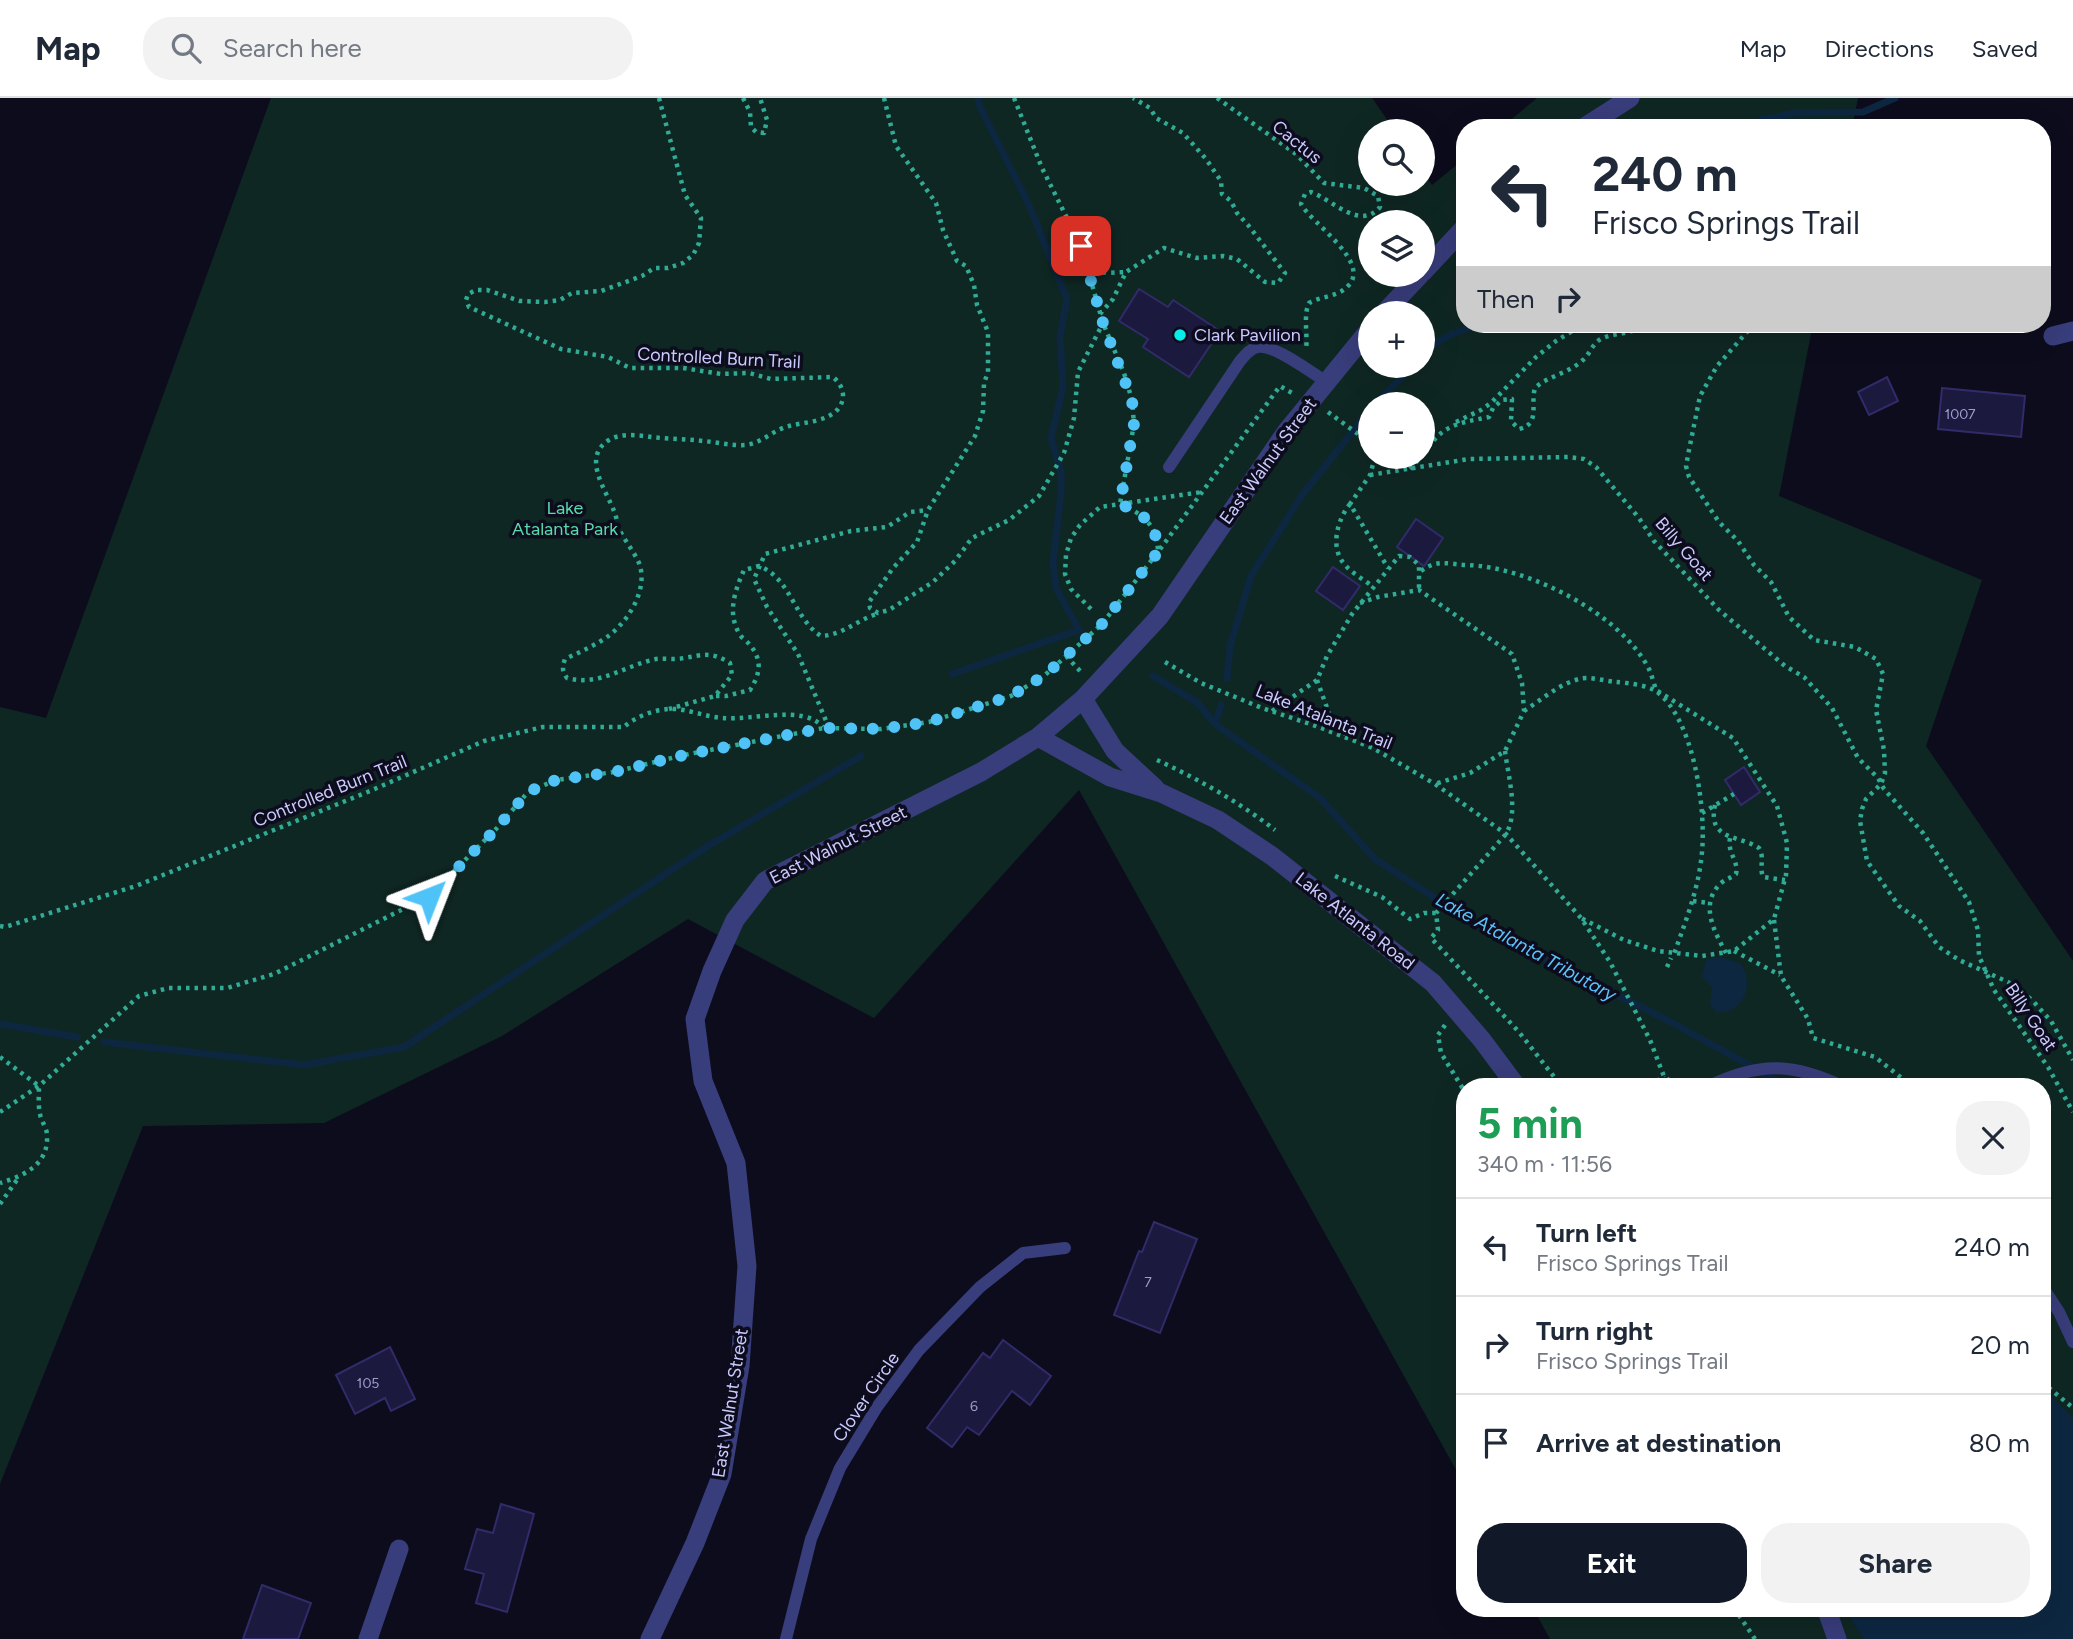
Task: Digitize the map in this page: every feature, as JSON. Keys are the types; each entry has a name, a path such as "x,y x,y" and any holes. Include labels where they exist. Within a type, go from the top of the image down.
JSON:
{"street":[{"path":"1597,119 1630,98"},
{"path":"1435,258 1456,236"},
{"path":"1395,301 1408,287"},
{"path":"2053,335 2073,331"},
{"name":"East Walnut Street","path":"650,1639 695,1543 722,1474 740,1366 747,1266 736,1163 703,1081 695,1019 712,971 735,920 765,881 981,772 1038,737 1083,699 1160,616 1286,432 1358,343"},
{"name":"Lake Atlanta Road","path":"1083,699 1115,751 1161,793"},
{"name":"Lake Atlanta Road","path":"1038,737 1110,777 1161,793 1218,820 1272,856 1433,983 1510,1078"},
{"path":"368,1639 399,1549"},
{"path":"1829,1617 1837,1639"}],"lane":[{"path":"1169,467 1249,351 1257,347 1270,349 1326,382"},
{"path":"1724,1078 1776,1066 1821,1078"},
{"name":"Clover Circle","path":"786,1639 816,1527 840,1468 884,1398 919,1350 980,1287 1023,1253 1065,1248"},
{"path":"2051,1300 2073,1342"}],"path":[{"name":"Controlled Burn Trail","path":"659,98 685,195 701,218 699,243 693,255 683,263 668,268 654,268 642,276 601,290 572,293 560,300 533,303 487,290 476,290 468,294 466,300 469,307 561,349 608,357 630,368 683,368 721,373 749,373 771,379 833,377 839,381 844,398 833,413 815,421 777,429 745,445 635,435 611,439 600,448 596,463 597,477 615,513 618,527 639,563 642,576 640,588 627,617 590,648 565,659 562,666 564,673 567,678 573,680 605,678 657,659 700,654 722,657 730,663 732,675 715,696"},
{"path":"743,98 750,112 751,128 764,133 767,120 760,98"},
{"path":"878,613 870,608 869,603 893,568 917,542 929,510 975,436 984,411 984,383 988,372 988,332 977,305 974,285 966,266 957,261 943,230 936,203 896,146 884,98"},
{"path":"1014,98 1042,168 1081,246 1100,314 1132,400 1134,424 1120,504"},
{"path":"1086,269 1107,273 1126,272 1164,248 1197,258 1223,256 1237,259 1265,282 1278,283 1285,273 1237,213 1231,201 1222,194 1221,181 1206,159 1183,133 1156,118 1150,108 1133,98"},
{"name":"Cactus","path":"1217,98 1296,154 1324,183 1364,188 1378,197 1380,207 1374,214 1363,218 1324,197 1311,192 1305,194 1301,204 1306,214 1346,253 1354,275 1350,285 1339,293 1309,303 1306,310 1308,334 1304,368"},
{"path":"1100,314 1112,299 1126,272"},
{"path":"759,566 777,577 793,599 804,621 821,636 835,635 866,618 889,610 933,582 955,561 972,538 1009,520 1039,496 1064,453 1074,418 1078,372 1103,323"},
{"path":"1435,439 1441,432 1491,403 1536,358 1569,333"},
{"path":"1452,425 1489,417 1493,408 1508,398 1513,399 1511,421 1519,429 1526,428 1534,416 1535,388 1586,358 1592,347 1602,338 1624,333"},
{"name":"Billy Goat","path":"1746,333 1717,366 1700,396 1686,466 1689,477 1719,522 1771,582 1789,617 1814,640 1855,647 1876,659 1883,674 1876,710 1884,750 1885,773 1881,784 1862,809 1860,821 1867,861 1899,906 1920,921 1939,947 1959,960 2008,982 2032,1000 2051,1021 2073,1060"},
{"path":"0,1112 39,1086 139,996 168,988 228,988 274,974 429,897 497,828 528,792 556,780 614,772 684,755 826,728 881,729 929,722 1011,696 1045,675 1102,624 1280,386 1286,390"},
{"path":"1335,415 1358,433"},
{"name":"Billy Goat","path":"1370,475 1469,459 1584,459 1596,467 1612,483 1654,541 1719,610 1785,666 1815,687 1832,708 1858,758 1923,833 1969,902 1978,930 1979,956 1994,990 2048,1067 2073,1112"},
{"path":"1371,469 1370,475 1340,515 1336,538 1339,554 1345,565 1373,587"},
{"path":"1091,609 1071,589 1065,574 1066,555 1071,538 1092,513 1100,507 1203,492"},
{"path":"1120,504 1140,513 1153,525 1158,552"},
{"path":"1350,504 1388,568"},
{"path":"826,728 798,654 767,607 754,579 759,566 765,554 851,531 887,527 910,512 929,510"},
{"path":"1272,711 1317,680 1327,656 1360,603 1399,556 1406,556 1419,565 1419,590"},
{"path":"1420,572 1433,563 1489,566 1518,573 1551,586 1614,628 1649,669 1656,690 1674,711 1695,763 1702,813 1701,861 1693,901 1667,967"},
{"name":"Controlled Burn Trail","path":"0,932 3,926 136,886 370,791 484,741 543,727 624,727 635,718 715,696 750,690 758,678 760,666 750,644 739,634 732,606 744,570 759,566"},
{"path":"1360,603 1419,590 1512,654 1522,683 1524,712"},
{"path":"1066,656 1074,664"},
{"name":"Lake Atalanta Trail","path":"1165,662 1201,683 1373,748 1435,784 1506,834 1581,918 1610,962 1650,1040 1666,1078"},
{"path":"1435,784 1471,774 1505,751 1524,712 1551,692 1581,678 1626,683 1656,690 1733,738 1777,806 1787,843 1785,880 1774,919 1781,976 1808,1019 1813,1038 1875,1057 1902,1078"},
{"path":"1317,680 1331,719 1350,739"},
{"name":"Controlled Burn Trail","path":"669,709 724,718 793,715 818,722 826,728"},
{"path":"1505,751 1511,825 1436,913 1437,930 1431,937 1519,1032 1555,1078"},
{"path":"1702,813 1734,794"},
{"path":"1715,805 1713,814 1716,825 1730,838 1759,848 1763,877 1785,880"},
{"path":"1726,953 1711,922 1710,903 1716,889 1736,874 1737,865 1729,850 1730,838"},
{"path":"1693,901 1710,903"},
{"path":"1581,918 1624,940 1672,956 1702,956 1734,951 1774,919"},
{"path":"1734,951 1781,976"},
{"path":"1456,1078 1441,1053 1438,1035 1457,1011"},
{"path":"0,1057 39,1086"},
{"path":"1661,1078 1664,1075"},
{"path":"0,1183 34,1169 46,1143 47,1135 39,1112 39,1086"},
{"path":"0,1204 19,1177"},
{"path":"2051,1390 2073,1408"},
{"path":"1740,1617 1755,1639"}],"green space":[{"name":"Lake Atalanta Park","path":"271,98 1372,98 1387,119 1358,119 1358,196 1435,196 1435,183 1456,165 1456,333 1811,333 1779,496 1982,580 1926,746 2073,961 2073,1639 1550,1639 1538,1617 2051,1617 2051,1078 1456,1078 1456,1470 1079,790 874,1018 688,919 502,1036 324,1123 143,1126 0,1484 0,707 46,718"},
{"path":"1537,98 1858,98 1854,119 1512,119"}],"water":[{"path":"1721,957 1741,964 1747,981 1744,997 1739,1004 1725,1012 1716,1012 1710,1004 1712,987 1702,977 1707,959"},
{"path":"2052,1397 2073,1418 2073,1639 1864,1639 1850,1617 2051,1617"}],"building":[{"name":"Clark Pavilion","path":"1139,289 1168,307 1173,300 1220,331 1189,377 1143,347 1148,339 1119,321"},
{"path":"1887,377 1898,401 1869,415 1858,392"},
{"path":"1942,388 2025,396 2021,437 1938,429"},
{"path":"1416,519 1443,538 1424,566 1397,547"},
{"path":"1333,567 1360,586 1343,610 1316,591"},
{"path":"1744,767 1760,792 1741,805 1725,780"},
{"path":"1154,1222 1197,1239 1160,1333 1114,1315 1139,1251 1142,1252"},
{"path":"1003,1340 1051,1376 1030,1405 1012,1391 979,1435 967,1427 952,1447 927,1428 983,1353 990,1358"},
{"path":"390,1347 415,1399 391,1411 385,1398 355,1414 336,1375"},
{"path":"501,1504 534,1514 507,1612 476,1603 484,1574 465,1569 477,1529 493,1533"},
{"path":"262,1585 311,1603 298,1639 243,1639"}],"waterway":[{"name":"Lake Atalanta Tributary","path":"952,674 1079,630 1056,588 1053,563 1061,472 1051,438 1063,387 1060,337 1067,299 1029,205 978,98"},
{"path":"1765,119 1795,113 1863,112 1895,98"},
{"path":"1435,343 1456,333"},
{"path":"1387,392 1401,378"},
{"path":"1227,678 1230,646 1251,576 1302,495 1358,425"},
{"name":"Lake Atalanta Tributary","path":"1153,676 1198,703 1215,724 1320,798 1375,859 1477,925 1667,1020 1773,1078"},
{"path":"1215,724 1221,705"},
{"path":"104,1042 304,1065 404,1047 708,846 861,756"},
{"path":"0,1024 77,1037"}],"place":[{"name":"Clark Pavilion","path":"1180,335"}],"route":[{"path":"429,897 497,828 528,792 556,780 614,772 684,755 824,728 881,729 929,722 1011,696 1045,675 1102,624 1158,552 1153,525 1140,513 1120,504 1134,424 1132,400 1103,323 1081,246"}]}
